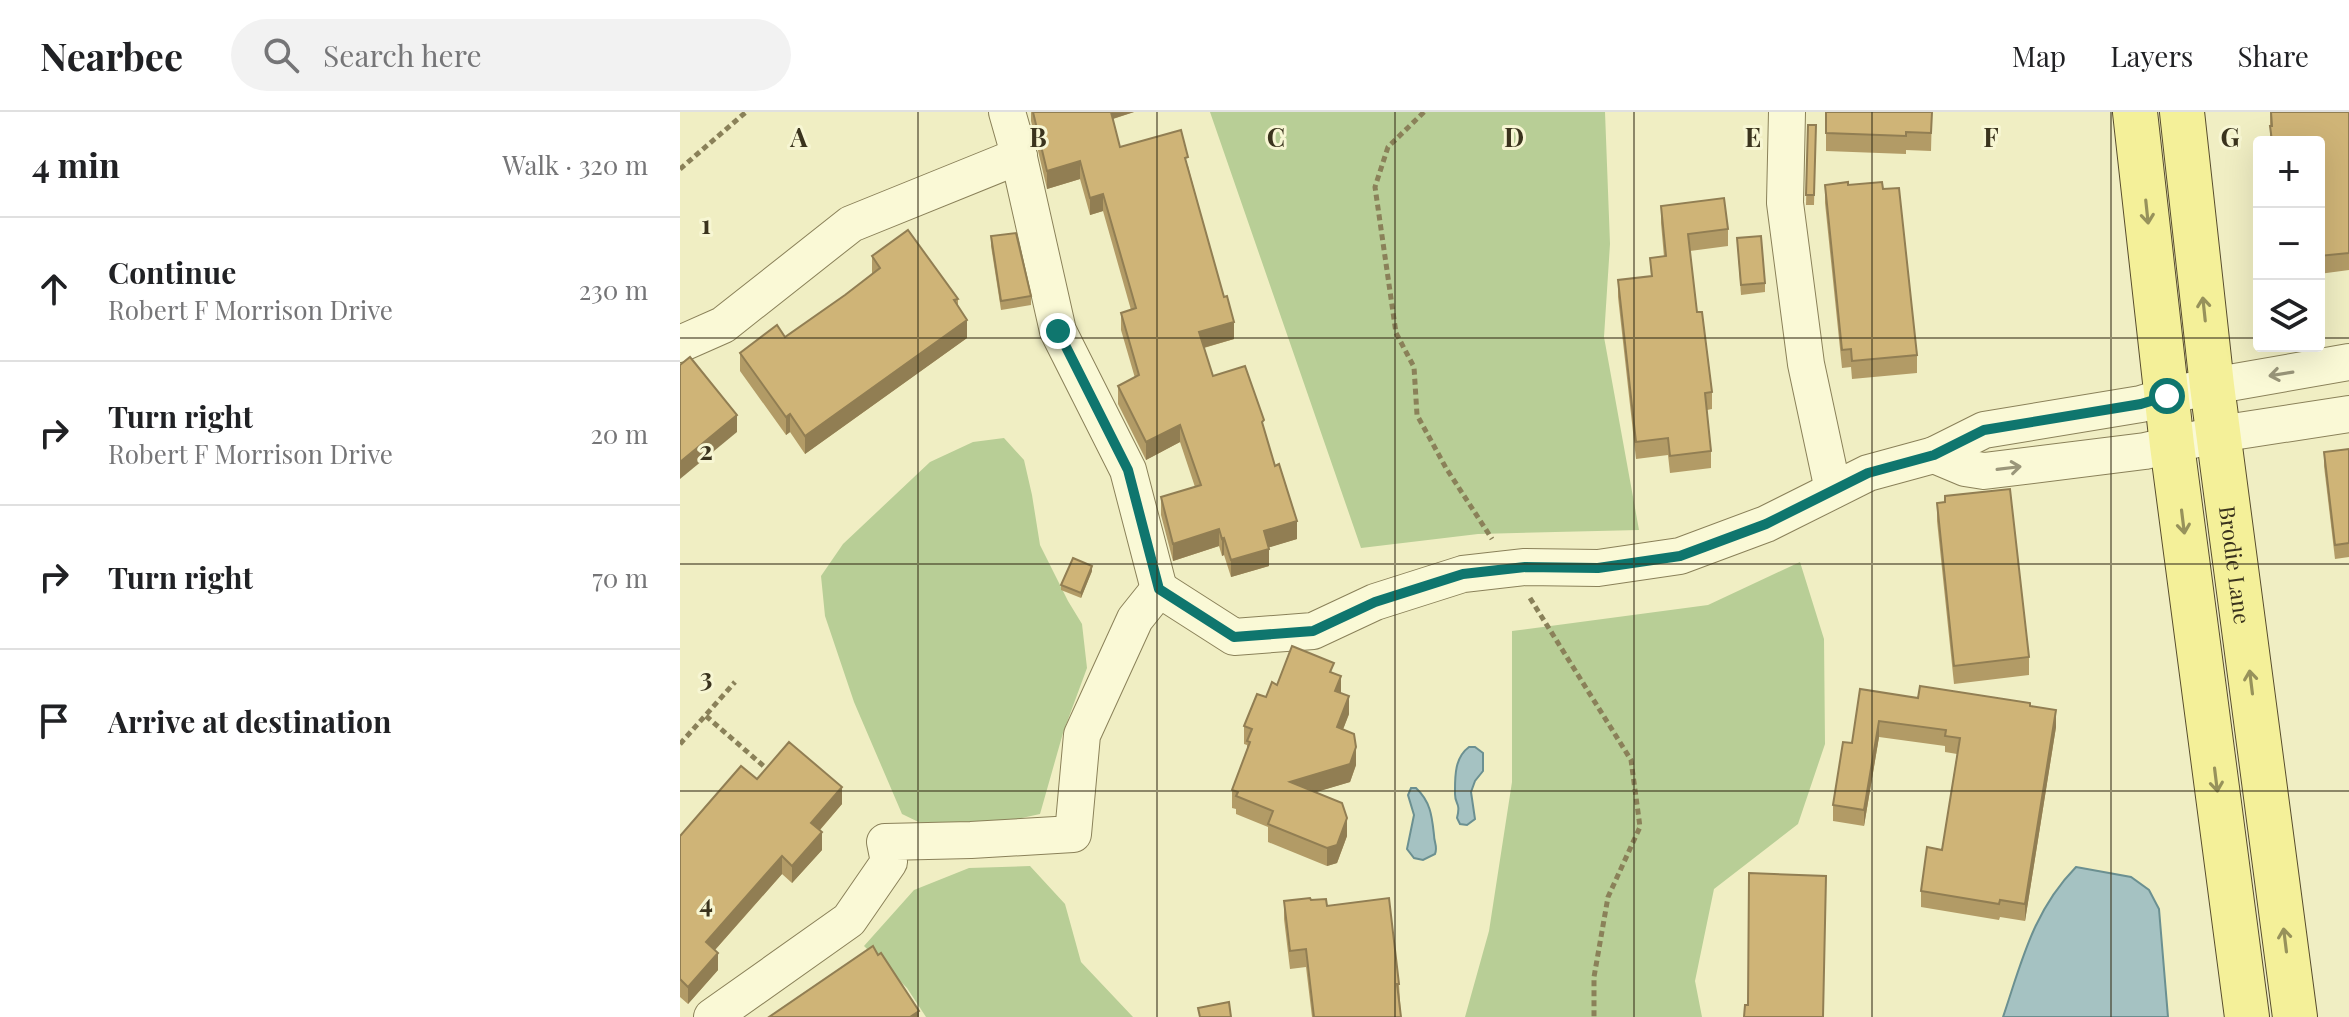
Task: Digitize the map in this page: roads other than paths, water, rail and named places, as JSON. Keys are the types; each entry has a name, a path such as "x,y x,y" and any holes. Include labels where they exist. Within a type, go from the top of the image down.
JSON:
{"main road":[{"path":"2135,112 2172,445 2247,1017"},
{"name":"Brodie Lane","path":"2182,112 2212,386 2295,1017"}],"lane":[{"path":"1007,112 1058,331 1128,470 1159,589 1234,637 1313,631 1375,602 1463,574 1525,567 1598,568 1680,556 1766,524 1868,473 1934,455 1984,430 2141,404 2212,386 2349,362"},
{"path":"1787,112 1785,203 1806,364 1833,490"},
{"path":"680,344 723,325 851,224 1019,156"},
{"path":"1934,455 1965,468 1984,471 2145,451 2219,434 2349,414"},
{"path":"712,1017 849,920 889,862 885,842 1073,834 1082,735 1135,619 1159,589"}],"water":[{"path":"1469,747 1483,753 1483,771 1471,792 1475,819 1467,825 1460,824 1457,818 1455,781 1460,757"},
{"path":"1411,788 1416,788 1425,799 1432,822 1436,851 1423,860 1414,858 1407,849 1414,815 1408,795"},
{"path":"2076,867 2131,877 2149,890 2159,909 2168,1017 2003,1017 2039,919"}]}
